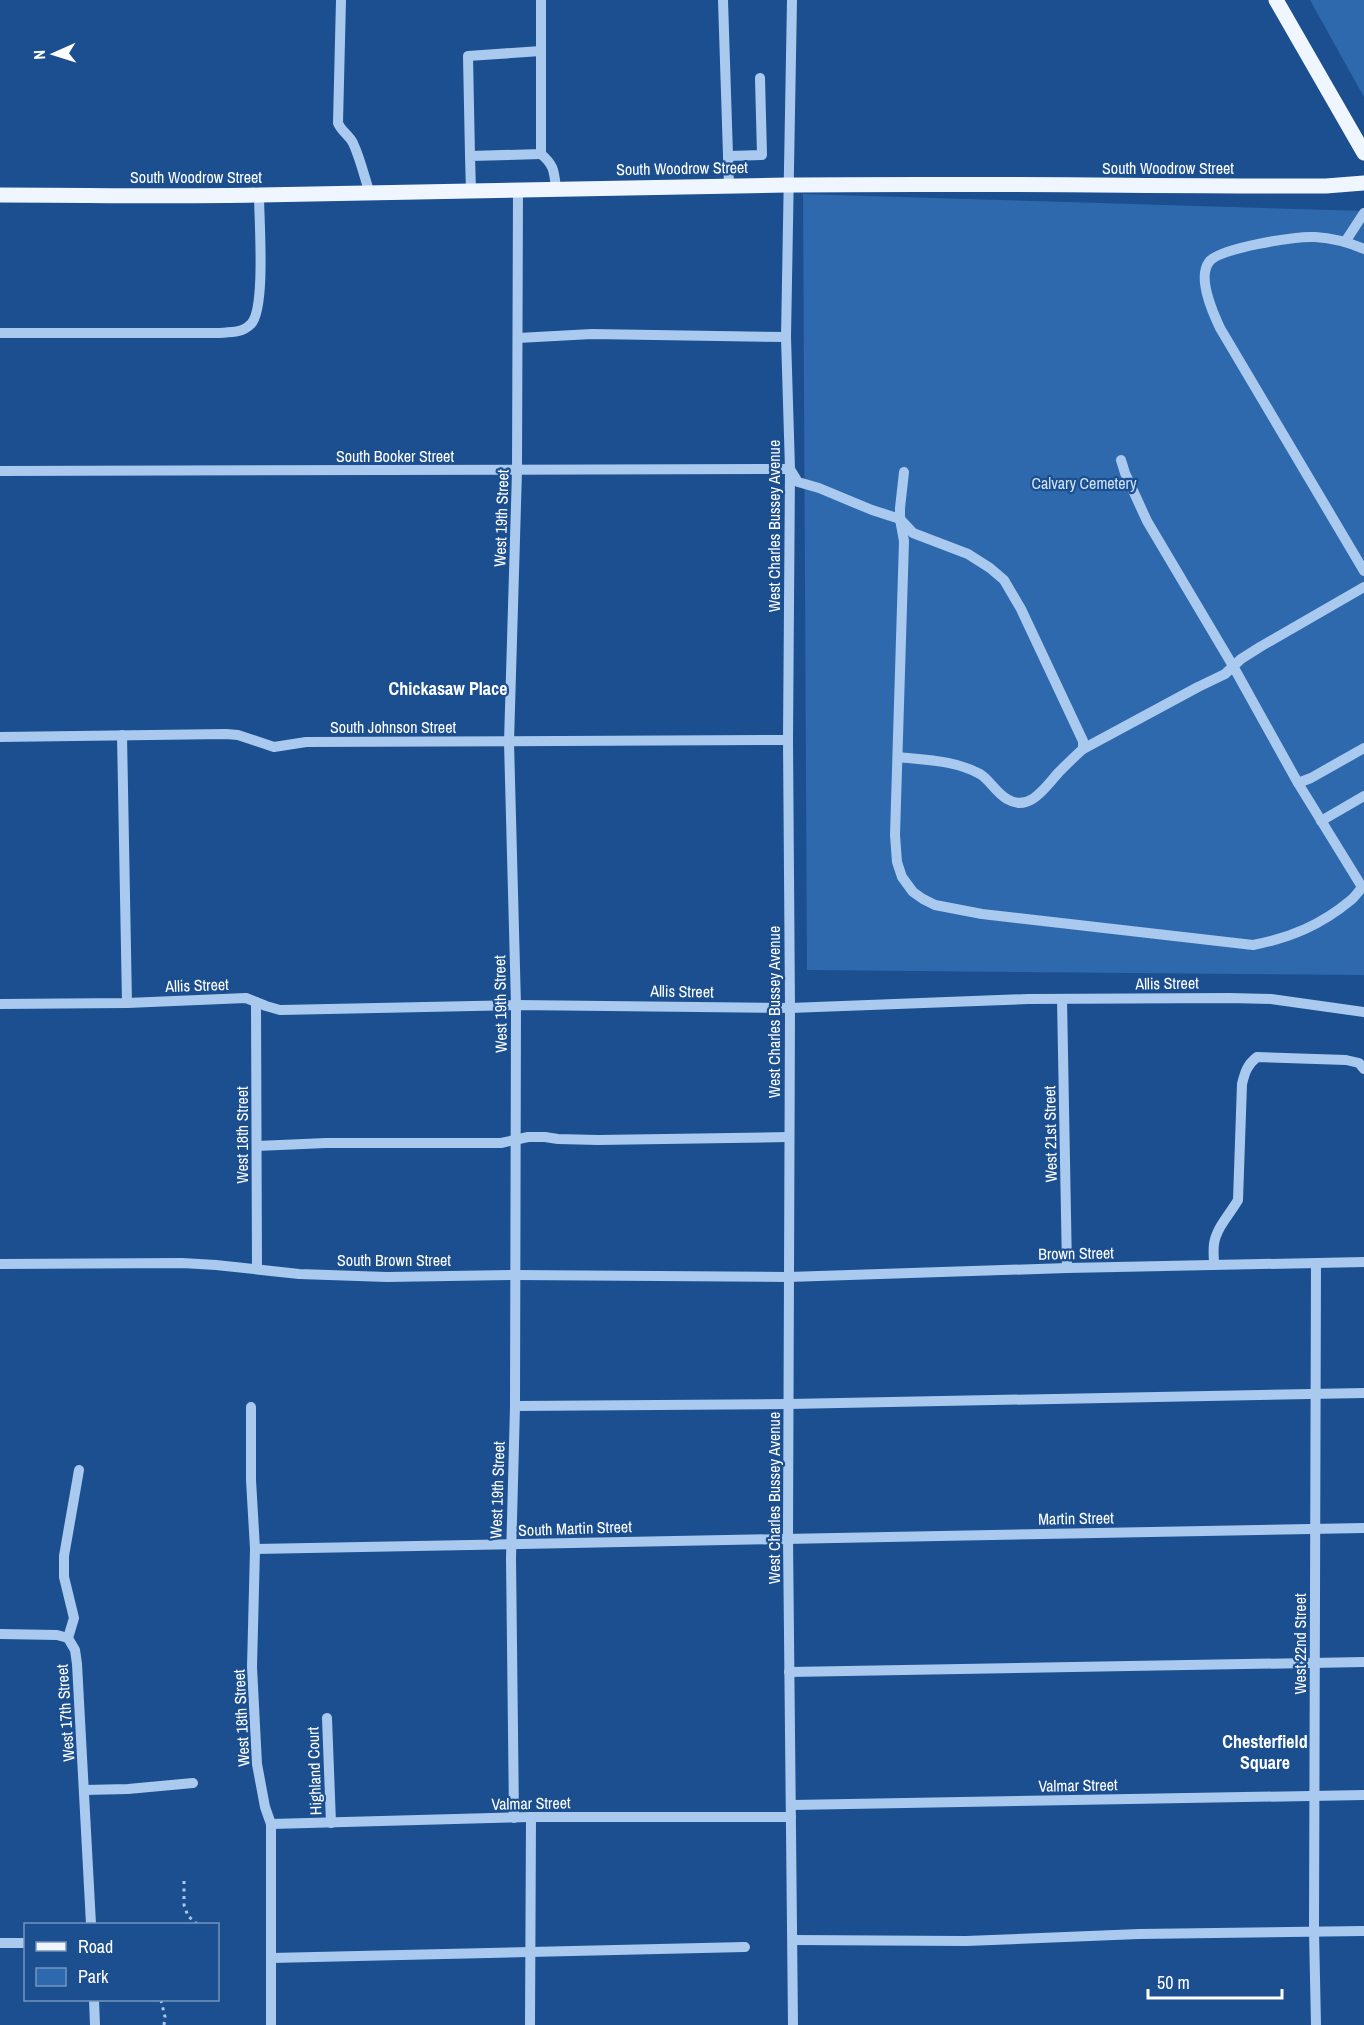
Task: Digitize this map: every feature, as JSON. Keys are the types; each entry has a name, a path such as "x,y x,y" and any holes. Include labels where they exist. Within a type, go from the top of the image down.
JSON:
{"main road":[{"path":"1276,0 1364,153"},
{"name":"South Woodrow Street","path":"0,195 259,195 369,191 788,185 1326,186 1364,183"}],"street":[{"path":"341,0 338,123 339,128 351,139 369,191"},
{"path":"541,0 542,154 554,168 556,188"},
{"path":"723,0 729,186"},
{"name":"West Charles Bussey Avenue","path":"792,0 786,337 790,469 788,1538 793,2025"},
{"path":"471,191 468,56 541,51"},
{"path":"728,156 762,155 760,78"},
{"path":"470,156 542,154"},
{"name":"West 19th Street","path":"514,1818 511,1545 515,1406 516,1005 509,742 517,471 518,190"},
{"path":"0,333 243,331 252,324 257,316 260,284 259,195"},
{"path":"1345,242 1364,213"},
{"path":"1364,249 1345,242 1313,237 1283,239 1216,255 1206,269 1205,283 1210,307 1220,328 1364,571"},
{"path":"518,338 592,334 786,337"},
{"path":"904,472 900,519 904,541 895,835 897,862 902,877 913,892 935,905 982,914 1252,945 1281,939 1328,916 1352,899 1363,887 1298,783 1233,666 1147,521 1121,460"},
{"path":"790,469 798,482 900,519 913,533 968,554 1004,580 1021,609 1083,741 1083,749"},
{"name":"South Booker Street","path":"0,471 790,469"},
{"path":"898,757 943,761 969,768 983,775 1006,799 1020,803 1031,800 1040,794 1083,749 1225,674 1260,647 1364,587"},
{"name":"South Johnson Street","path":"0,737 226,734 238,735 274,747 306,742 788,740"},
{"path":"122,735 127,1003"},
{"path":"1298,783 1364,748"},
{"path":"1321,821 1364,796"},
{"name":"Allis Street","path":"0,1004 127,1003 246,998 280,1010 516,1005 790,1008 897,1002 1271,999 1364,1012"},
{"name":"West 21st Street","path":"1062,999 1067,1268"},
{"name":"West 18th Street","path":"256,1002 257,1269"},
{"path":"1214,1265 1214,1244 1218,1231 1238,1200 1242,1084 1245,1069 1250,1062 1257,1057 1346,1060 1359,1063 1364,1069"},
{"path":"257,1146 326,1143 501,1143 528,1137 598,1140 789,1137"},
{"name":"Brown Street","path":"788,1277 1364,1262"},
{"name":"South Brown Street","path":"0,1264 182,1263 299,1274 365,1276 788,1277"},
{"name":"West 22nd Street","path":"1316,1263 1314,1931 1316,2025"},
{"path":"515,1406 789,1404 1364,1393"},
{"name":"West 18th Street","path":"251,1407 251,1480 255,1549 252,1667 257,1764 265,1807 271,1824 272,2025"},
{"name":"West 17th Street","path":"79,1470 64,1556 64,1577 74,1618 68,1638 75,1650 77,1664 91,1923"},
{"name":"Martin Street","path":"788,1538 1364,1528"},
{"name":"South Martin Street","path":"255,1549 788,1538"},
{"path":"0,1634 57,1635 68,1638"},
{"path":"789,1672 1364,1662"},
{"name":"Highland Court","path":"327,1718 331,1823"},
{"path":"84,1790 128,1789 193,1783"},
{"name":"Valmar Street","path":"792,1805 1364,1795"},
{"path":"530,2025 531,1817"},
{"name":"Valmar Street","path":"271,1824 531,1817 791,1817"},
{"path":"793,1940 966,1941 1139,1934 1364,1931"},
{"path":"0,1943 24,1943"},
{"path":"271,1958 745,1947"},
{"path":"94,2001 95,2025"}],"path":[{"path":"184,1881 184,1905 188,1916 196,1923"},
{"path":"161,2001 165,2017 164,2025"}],"green space":[{"path":"1310,0 1364,0 1364,97"},
{"name":"Calvary Cemetery","path":"803,194 1364,211 1364,975 807,970"}],"district":[{"name":"Chickasaw Place","path":"448,689"},
{"name":"Chesterfield Square","path":"1265,1752"}]}
